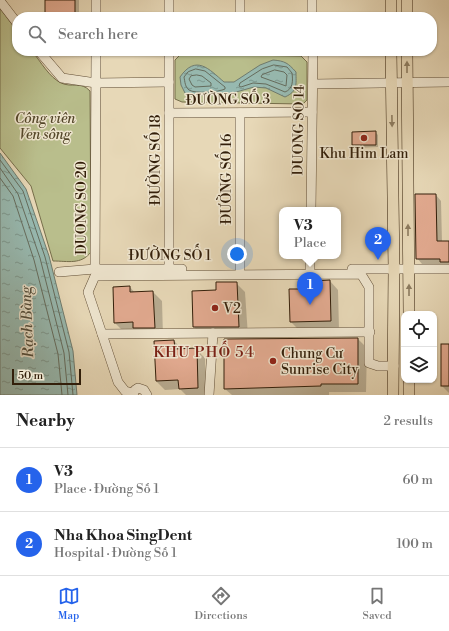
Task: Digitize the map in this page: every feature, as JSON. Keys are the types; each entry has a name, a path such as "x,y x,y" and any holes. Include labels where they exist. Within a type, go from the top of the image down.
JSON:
{"main road":[{"path":"391,0 391,12"},
{"path":"407,0 407,12"},
{"path":"391,56 394,395"},
{"path":"407,56 409,311"},
{"path":"409,383 409,395"}],"street":[{"path":"96,0 96,12"},
{"path":"169,0 169,12"},
{"path":"240,0 240,12"},
{"path":"312,0 312,12"},
{"path":"0,1 12,17"},
{"name":"ĐƯỜNG SỐ 3","path":"43,56 62,78 96,83 169,82"},
{"name":"DUONG SO 20","path":"96,56 104,272"},
{"name":"ĐƯỜNG SỐ 18","path":"169,56 169,269"},
{"name":"DUONG SO 14","path":"311,207 313,56"},
{"path":"313,84 449,82"},
{"name":"ĐƯỜNG SỐ 16","path":"240,112 240,269"},
{"name":"ĐƯỜNG SỐ 3","path":"169,113 312,112"},
{"path":"310,259 310,269"},
{"name":"ĐƯỜNG SỐ 1","path":"59,272 104,272 169,269 449,269"},
{"path":"148,395 141,388 135,390 133,394 125,391 118,382 88,292 95,276 104,272 361,274 369,287 369,364 378,366 394,366"},
{"path":"102,334 370,332"},
{"path":"209,395 213,333"}],"green space":[{"name":"Công viên Ven sông","path":"0,8 12,24 12,56 36,56 49,73 61,83 80,85 90,91 91,252 87,256 79,261 53,261 31,186 0,148"},
{"path":"179,56 301,56 307,62 307,100 303,104 182,102 175,99 175,60"}],"water":[{"path":"273,60 286,63 296,72 296,84 294,90 285,97 266,88 254,87 229,94 192,96 185,93 181,85 180,77 192,66 197,65 208,69 224,82 234,82 260,65"},
{"name":"Rạch Bàng","path":"0,153 26,189 49,256 73,351 77,395 0,395"}],"building":[{"path":"45,0 75,0 75,12 45,12"},
{"name":"Khu Him Lam","path":"376,131 376,145 352,145 352,132"},
{"path":"415,194 436,194 437,241 449,241 449,262 440,262 440,259 416,259"},
{"path":"330,280 331,321 290,322 289,289 313,289 313,281"},
{"name":"V2","path":"216,282 237,282 239,327 193,327 192,291 216,290"},
{"path":"130,286 130,292 153,291 155,328 133,328 133,322 114,323 113,287"},
{"name":"Chung Cư Sunrise City","path":"358,338 358,384 321,384 321,386 224,389 224,339"},
{"path":"174,340 175,349 197,348 198,388 179,389 178,380 156,381 154,341"},
{"path":"441,344 449,344 449,386 441,386"}],"place":[{"name":"Khu Him Lam","path":"364,138"},
{"name":"Nha Khoa SingDent","path":"378,260"},
{"name":"V3","path":"310,305"},
{"name":"V2","path":"215,308"},
{"name":"Chung Cư Sunrise City","path":"273,361"}],"district":[{"name":"KHU PHỐ 54","path":"204,352"}]}
